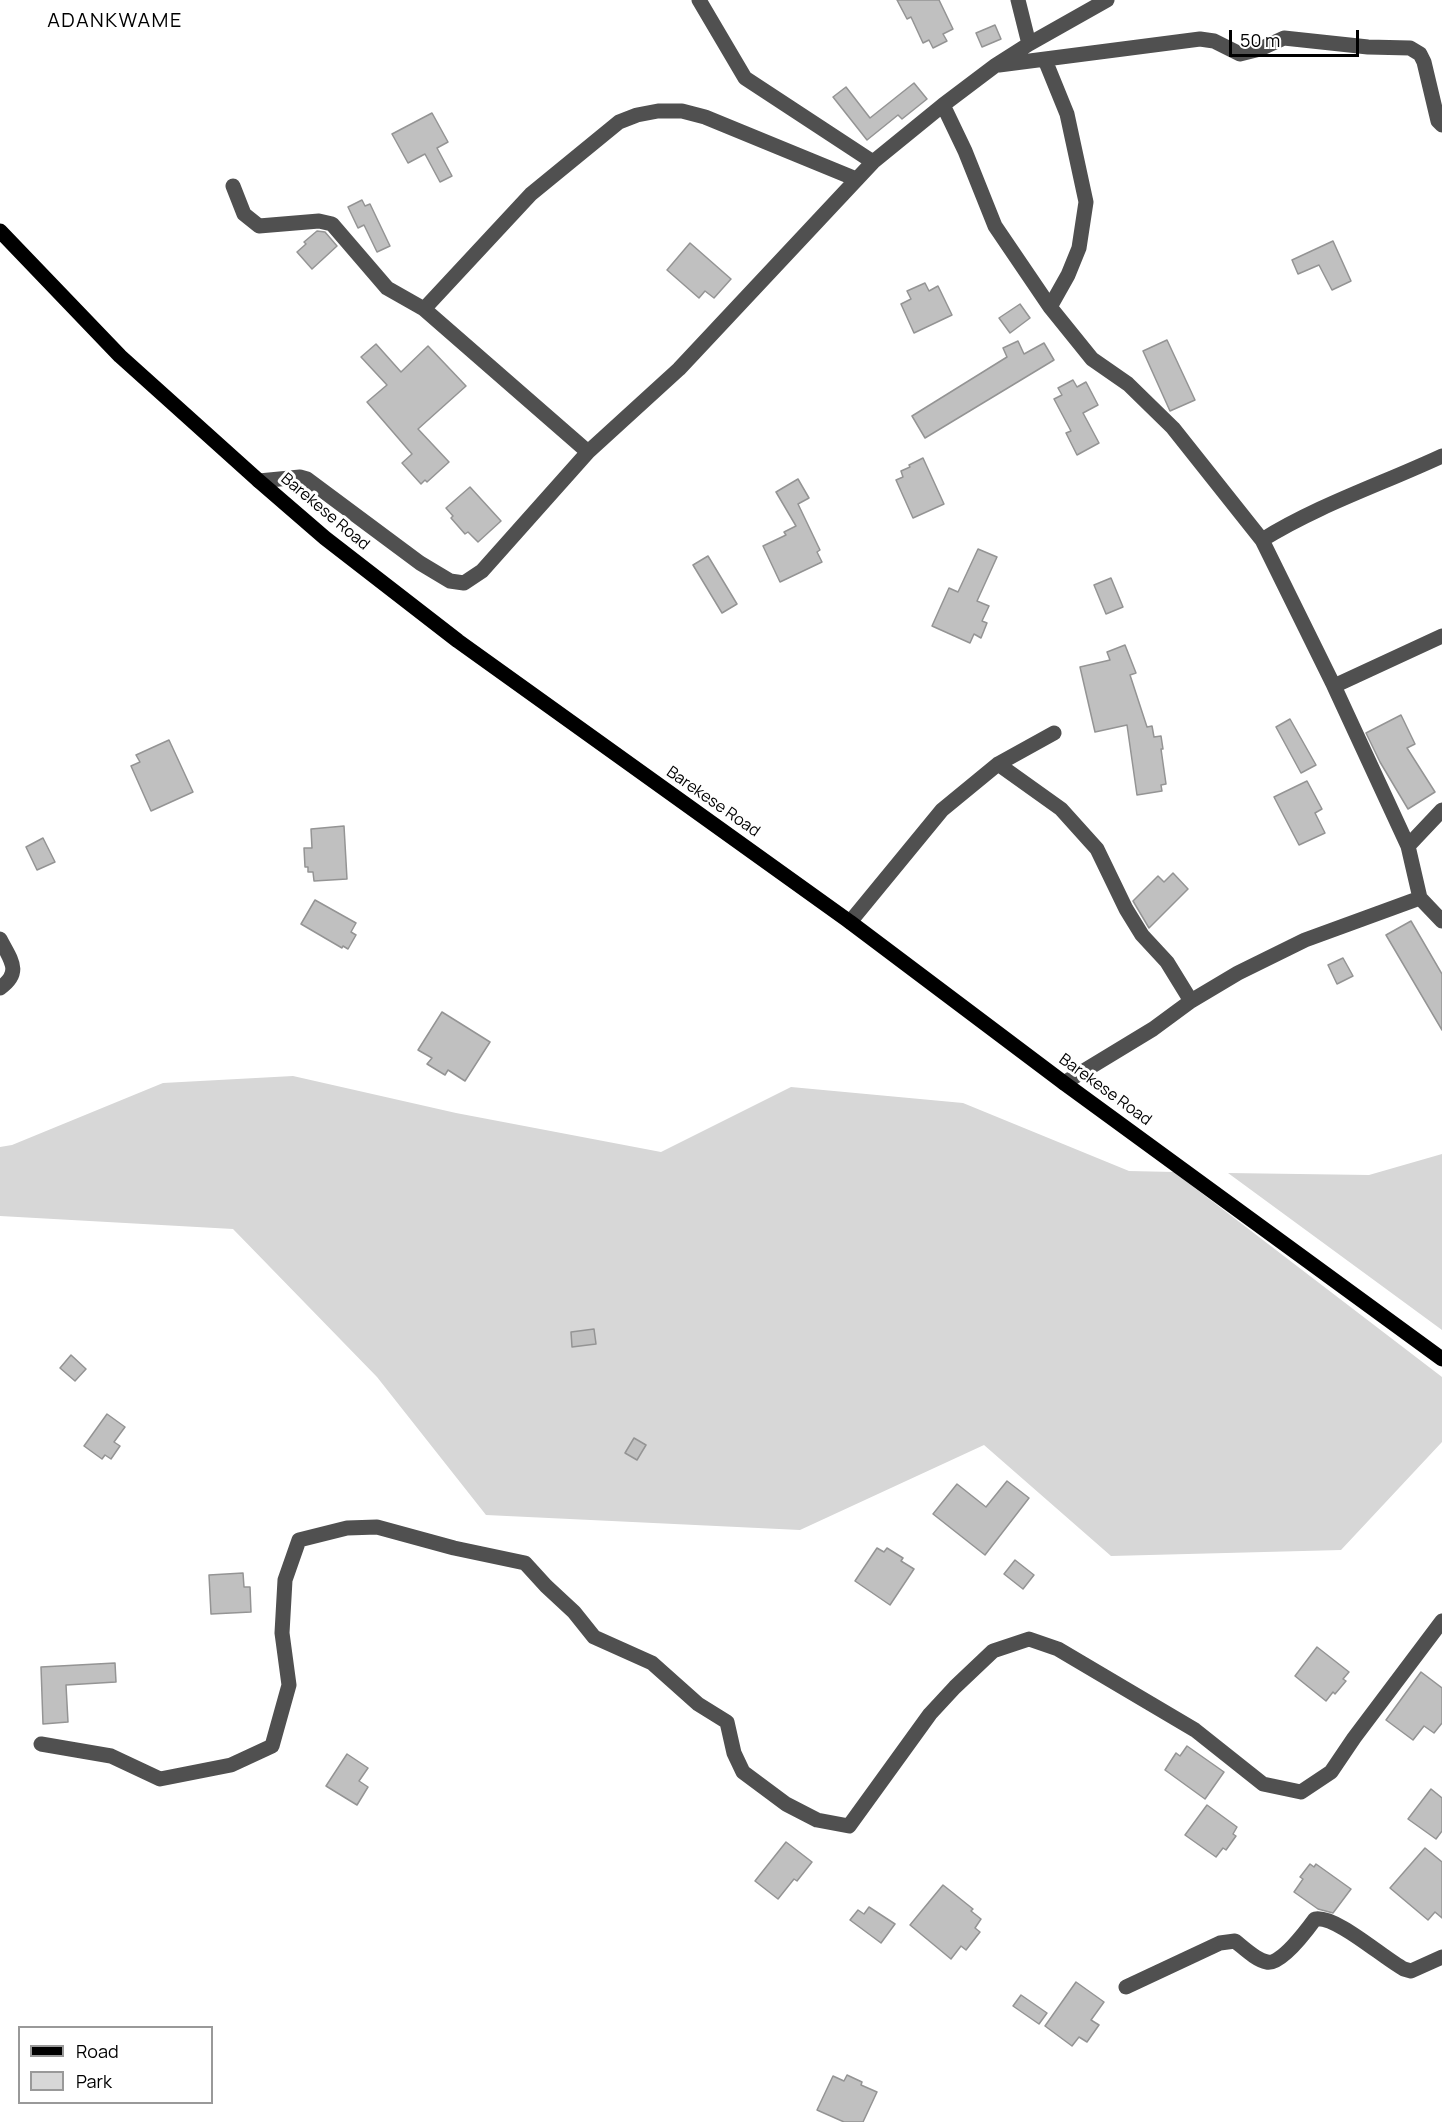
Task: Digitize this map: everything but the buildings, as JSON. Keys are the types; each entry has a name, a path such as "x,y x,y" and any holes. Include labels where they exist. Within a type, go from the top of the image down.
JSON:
{"main road":[{"name":"Barekese Road","path":"0,231 120,356 326,538 458,641 850,922 1064,1083 1442,1359"}],"street":[{"path":"699,0 745,78 873,162"},
{"path":"1018,0 1029,44"},
{"path":"259,481 292,477 307,479 420,563 450,581 464,583 483,571 588,452 679,369 873,162 996,65 1107,0"},
{"path":"996,65 1200,39 1214,41 1240,54 1260,50 1284,38 1410,48 1420,54 1424,62 1438,120 1442,125"},
{"path":"1045,60 1067,114 1081,168 1086,202 1079,248 1050,307"},
{"path":"943,105 965,151 995,226 1050,307 1092,359 1128,384 1173,428 1262,540 1334,686 1408,846 1420,898 1442,921"},
{"path":"424,309 531,194 619,122 636,115 658,111 682,111 705,117 856,179"},
{"path":"233,186 244,214 259,226 319,221 332,224 387,288 424,309 588,452"},
{"path":"1262,540 1370,486 1442,456"},
{"path":"1334,686 1442,636"},
{"path":"850,922 942,810 998,764 1054,733"},
{"path":"998,764 1061,809 1097,849 1126,909 1142,935 1167,962 1191,1001"},
{"path":"1408,846 1442,810"},
{"path":"1064,1083 1153,1029 1191,1001 1238,973 1305,940 1420,898"},
{"path":"0,939 14,970 13,976 0,988"},
{"path":"41,1744 111,1756 160,1779 231,1765 272,1746 289,1685 282,1633 285,1580 299,1540 347,1528 377,1527 454,1548 525,1563 574,1612 594,1637 652,1663 698,1704 727,1722 734,1753 743,1772 786,1804 817,1820 849,1826 930,1714 993,1650 1029,1640 1058,1649 1195,1731 1263,1784 1301,1792 1331,1772 1442,1621"},
{"path":"1126,1987 1220,1943 1235,1941 1265,1962 1273,1963 1315,1919 1322,1918 1350,1932 1404,1969 1411,1971 1442,1957"}],"green space":[{"path":"293,1076 456,1113 661,1152 791,1087 963,1103 1129,1171 1174,1172 1442,1377 1442,1442 1341,1550 1111,1556 984,1445 800,1530 486,1515 377,1377 233,1229 0,1216 0,1147 12,1145 163,1083"},
{"path":"1442,1154 1442,1330 1228,1173 1369,1175"}],"district":[{"name":"ADANKWAME","path":"115,21"}]}
